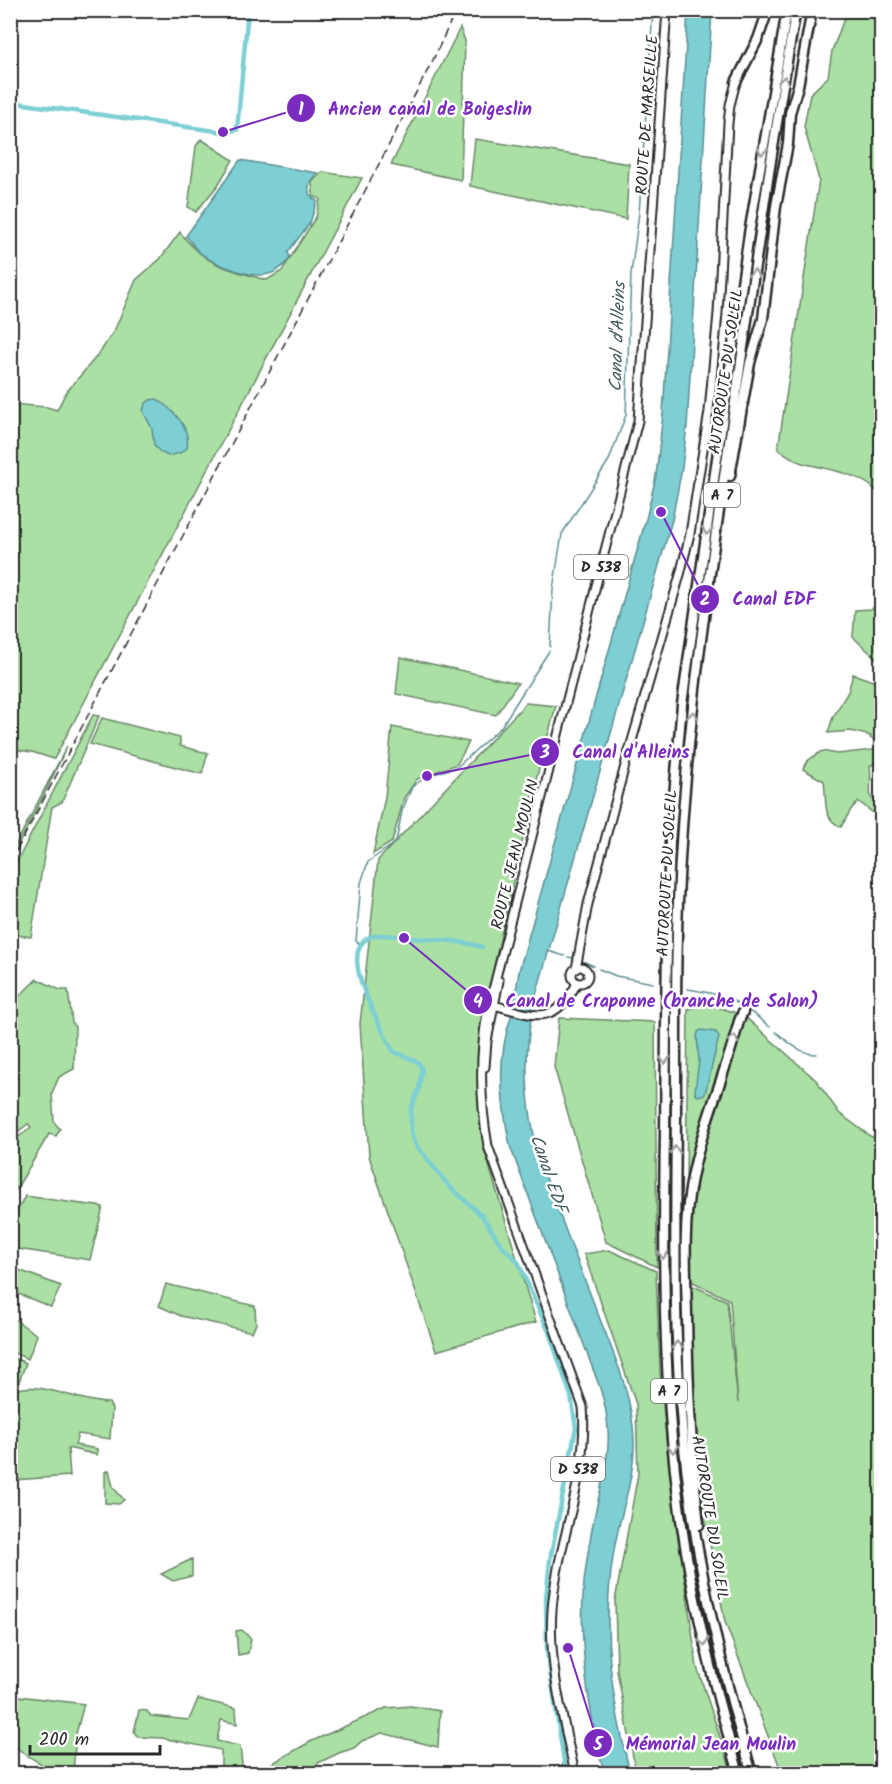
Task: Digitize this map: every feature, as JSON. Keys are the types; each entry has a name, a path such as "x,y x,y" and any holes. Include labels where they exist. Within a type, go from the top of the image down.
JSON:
{"highway":[{"path":"736,82 758,39 768,10"},
{"name":"AUTOROUTE DU SOLEIL","path":"739,1773 719,1704 695,1598 680,1511 673,1446 666,1346 663,1242 666,981 670,842 682,704 749,234 787,10"},
{"name":"AUTOROUTE DU SOLEIL","path":"752,1773 733,1709 702,1573 691,1508 682,1430 677,1346 675,1243 678,898 684,800 714,550 796,10"},
{"path":"714,550 729,482 750,363 763,320 776,206 788,144 790,113 798,86 812,10"},
{"path":"702,1573 705,1563 696,1497 689,1407 686,1219 694,1163 700,1141 743,1012"}],"main road":[{"name":"ROUTE DE MARSEILLE","path":"652,221 667,10"},
{"path":"578,983 573,978 579,966 588,904 690,534 709,411 716,335 728,123 736,82"},
{"name":"ROUTE JEAN MOULIN","path":"575,1773 560,1701 552,1638 555,1591 584,1437 583,1407 498,1177 486,1114 484,1074 496,978 638,421 652,221"},
{"name":"D 538","path":"491,1009 514,908"},
{"path":"491,1009 547,1015 556,1010 570,996 578,983 584,982 588,976 587,970 579,966"}],"green space":[{"path":"847,11 881,11 881,498 867,483 857,478 802,463 778,449 819,180 804,127 810,94 828,77 832,51"},
{"path":"460,28 465,41 461,180 391,165"},
{"path":"201,139 233,160 218,185 196,212 188,207 196,146"},
{"path":"475,139 629,164 626,219 470,186"},
{"path":"322,172 362,178 54,759 32,752 11,749 10,404 57,410 65,394 101,351 115,329 136,280 160,259 180,232 199,252 218,265 267,280 282,271 316,217 320,199 313,196 312,182"},
{"path":"881,603 881,663 853,637 855,610 871,609"},
{"path":"400,657 518,683 496,715 396,694"},
{"path":"853,674 881,684 881,747 878,742 870,738 871,736 851,731 828,733 833,717 848,692"},
{"path":"526,703 556,706 536,780 487,998 478,1066 479,1108 484,1149 536,1322 436,1351 369,1156 360,1024 378,860"},
{"path":"93,715 99,716 62,802 52,807 31,937 11,934 11,873"},
{"path":"102,718 180,738 180,746 208,753 202,774 90,744"},
{"path":"392,727 469,742 457,764 417,779 404,798 392,842 373,854 385,797"},
{"path":"67,746 45,793 11,859 11,854"},
{"path":"881,749 881,765 877,762 870,766 870,790 871,798 881,802 881,828 877,816 859,802 852,808 841,827 830,819 828,814 824,781 803,769 804,766 822,751 837,754"},
{"path":"37,979 60,990 68,990 72,1022 75,1027 74,1069 59,1077 52,1093 54,1122 60,1129 56,1136 49,1134 11,1198 11,1143 31,1127 28,1124 11,1137 11,1004"},
{"path":"711,1005 743,1015 816,1080 839,1113 870,1136 881,1141 881,1773 782,1773 725,1622 694,1461 682,1281 727,1301 738,1403 730,1300 685,1278 688,1009"},
{"path":"559,1018 655,1022 657,1267 606,1242 554,1067"},
{"path":"25,1196 103,1207 90,1260 11,1248 11,1223"},
{"path":"609,1250 656,1271 660,1373 669,1466 697,1667 732,1773 636,1773 617,1671 615,1601 638,1474 636,1404 584,1254"},
{"path":"11,1267 61,1286 51,1307 11,1291"},
{"path":"166,1284 255,1306 256,1324 252,1332 181,1316 159,1306"},
{"path":"11,1317 37,1335 28,1359 11,1352"},
{"path":"11,1357 26,1363 16,1390 37,1388 49,1390 109,1403 112,1409 110,1439 78,1434 75,1445 97,1449 97,1455 68,1448 70,1476 14,1480 13,1486 11,1485 11,1395 15,1391 11,1389"},
{"path":"109,1470 113,1487 124,1500 119,1504 105,1503 105,1472"},
{"path":"192,1559 192,1576 173,1581 161,1574"},
{"path":"242,1630 251,1639 248,1653 238,1655 236,1631"},
{"path":"10,1695 84,1704 76,1734 73,1773 56,1771 32,1759 11,1744"},
{"path":"198,1699 236,1708 237,1724 221,1720 217,1741 240,1746 243,1773 221,1773 221,1750 162,1738 138,1737 134,1732 139,1710 147,1711 151,1716 189,1720"},
{"path":"411,1706 440,1711 438,1747 382,1733 320,1762 306,1773 255,1773 310,1742 386,1708"}],"water":[{"path":"688,11 712,11 687,426 682,468 672,520 532,1009 514,1006 519,971 656,476 663,413"},
{"path":"240,160 318,173 309,187 310,195 317,201 310,223 288,252 290,258 280,269 264,275 233,270 204,256 186,236"},
{"path":"157,399 180,419 186,433 187,448 180,453 168,456 154,445 152,429 143,411 145,404"},
{"name":"Canal EDF","path":"512,1014 531,1018 527,1055 529,1107 540,1161 616,1360 633,1424 634,1456 615,1542 608,1613 610,1666 618,1719 630,1773 604,1773 589,1702 582,1631 584,1582 608,1447 605,1404 510,1146 502,1096 502,1063"},
{"path":"701,1030 716,1032 719,1037 705,1094 698,1096 695,1094 699,1061 697,1036"}],"waterway":[{"path":"10,102 223,132 237,130 248,10"},
{"name":"Canal d'Alleins","path":"550,647 553,589 562,534 609,460 626,415 631,274 639,213 653,10"},
{"name":"Canal d'Alleins","path":"361,945 356,941 361,883 368,862 396,842 402,811 412,787 427,776 457,767 501,727 549,651"},
{"path":"383,1032 367,998 358,969 357,956 360,946 368,938 388,935 455,941 482,947"},
{"path":"548,951 565,956"},
{"path":"568,957 574,958"},
{"path":"582,961 594,966"},
{"path":"599,969 616,976 653,983"},
{"path":"688,989 723,997 741,1005 770,1027"},
{"path":"776,1032 800,1050 817,1054"},
{"path":"385,1036 393,1051 419,1063 422,1070 419,1089 411,1109 411,1132 416,1145 448,1185 482,1216 502,1246 518,1262 549,1332 571,1396 576,1428 550,1560 546,1598 547,1651 566,1774"}],"railway":[{"path":"10,863 354,212 433,60 456,10"}],"place":[{"name":"Ancien canal de Boigeslin","path":"223,132"},
{"name":"Canal EDF","path":"661,512"},
{"name":"Canal d'Alleins","path":"427,776"},
{"name":"Canal de Craponne (branche de Salon)","path":"404,938"},
{"name":"Mémorial Jean Moulin","path":"568,1648"}]}
